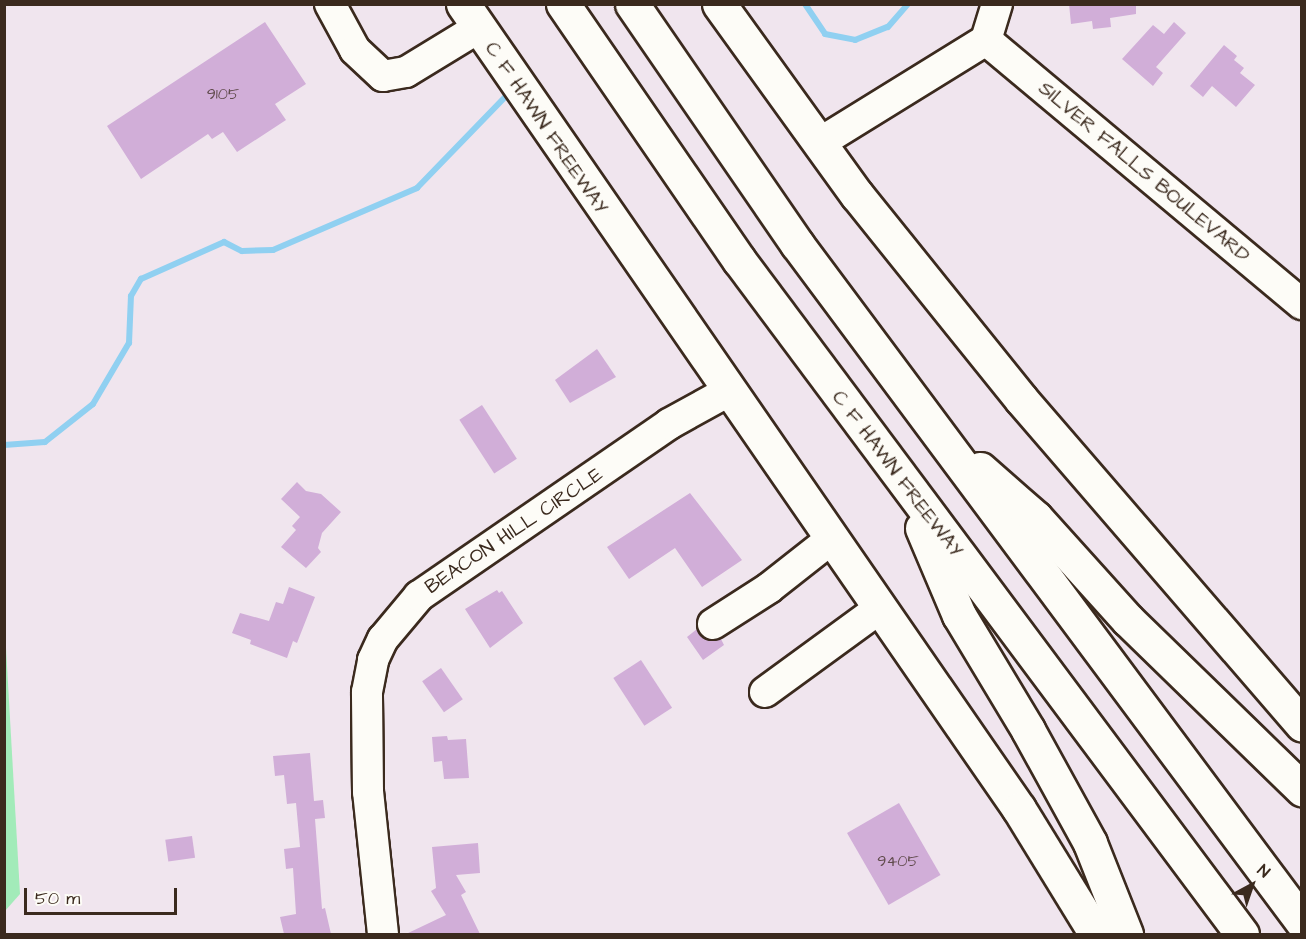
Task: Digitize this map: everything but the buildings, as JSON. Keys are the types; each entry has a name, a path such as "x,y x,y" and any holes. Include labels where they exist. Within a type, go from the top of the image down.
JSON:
{"main road":[{"name":"C F HAWN FREEWAY","path":"563,4 739,260 904,485 1242,934"},
{"path":"632,4 790,235 1302,922"},
{"path":"719,4 821,142 857,195 1021,399 1302,724"},
{"name":"C F HAWN FREEWAY","path":"470,16 727,392 1019,809 1096,934"},
{"path":"929,424 1036,518 1128,620 1302,789"},
{"path":"904,485 958,615 1080,824 1126,934"}],"street":[{"path":"330,4 355,50 383,76 406,72 470,16"},
{"path":"821,142 986,40 997,4"},
{"name":"SILVER FALLS BOULEVARD","path":"986,40 1302,304"},
{"name":"BEACON HILL CIRCLE","path":"383,934 368,792 367,692 373,660 383,639 418,596 669,423 727,392"},
{"path":"713,624 769,588 830,540"},
{"path":"765,693 879,609"}],"green space":[{"path":"4,613 20,894 5,911 4,911"}],"waterway":[{"path":"805,4 825,34 855,40 888,27 908,4"},
{"path":"4,445 45,442 93,404 129,343 131,296 141,279 224,242 242,251 273,250 417,188 508,94"}]}
